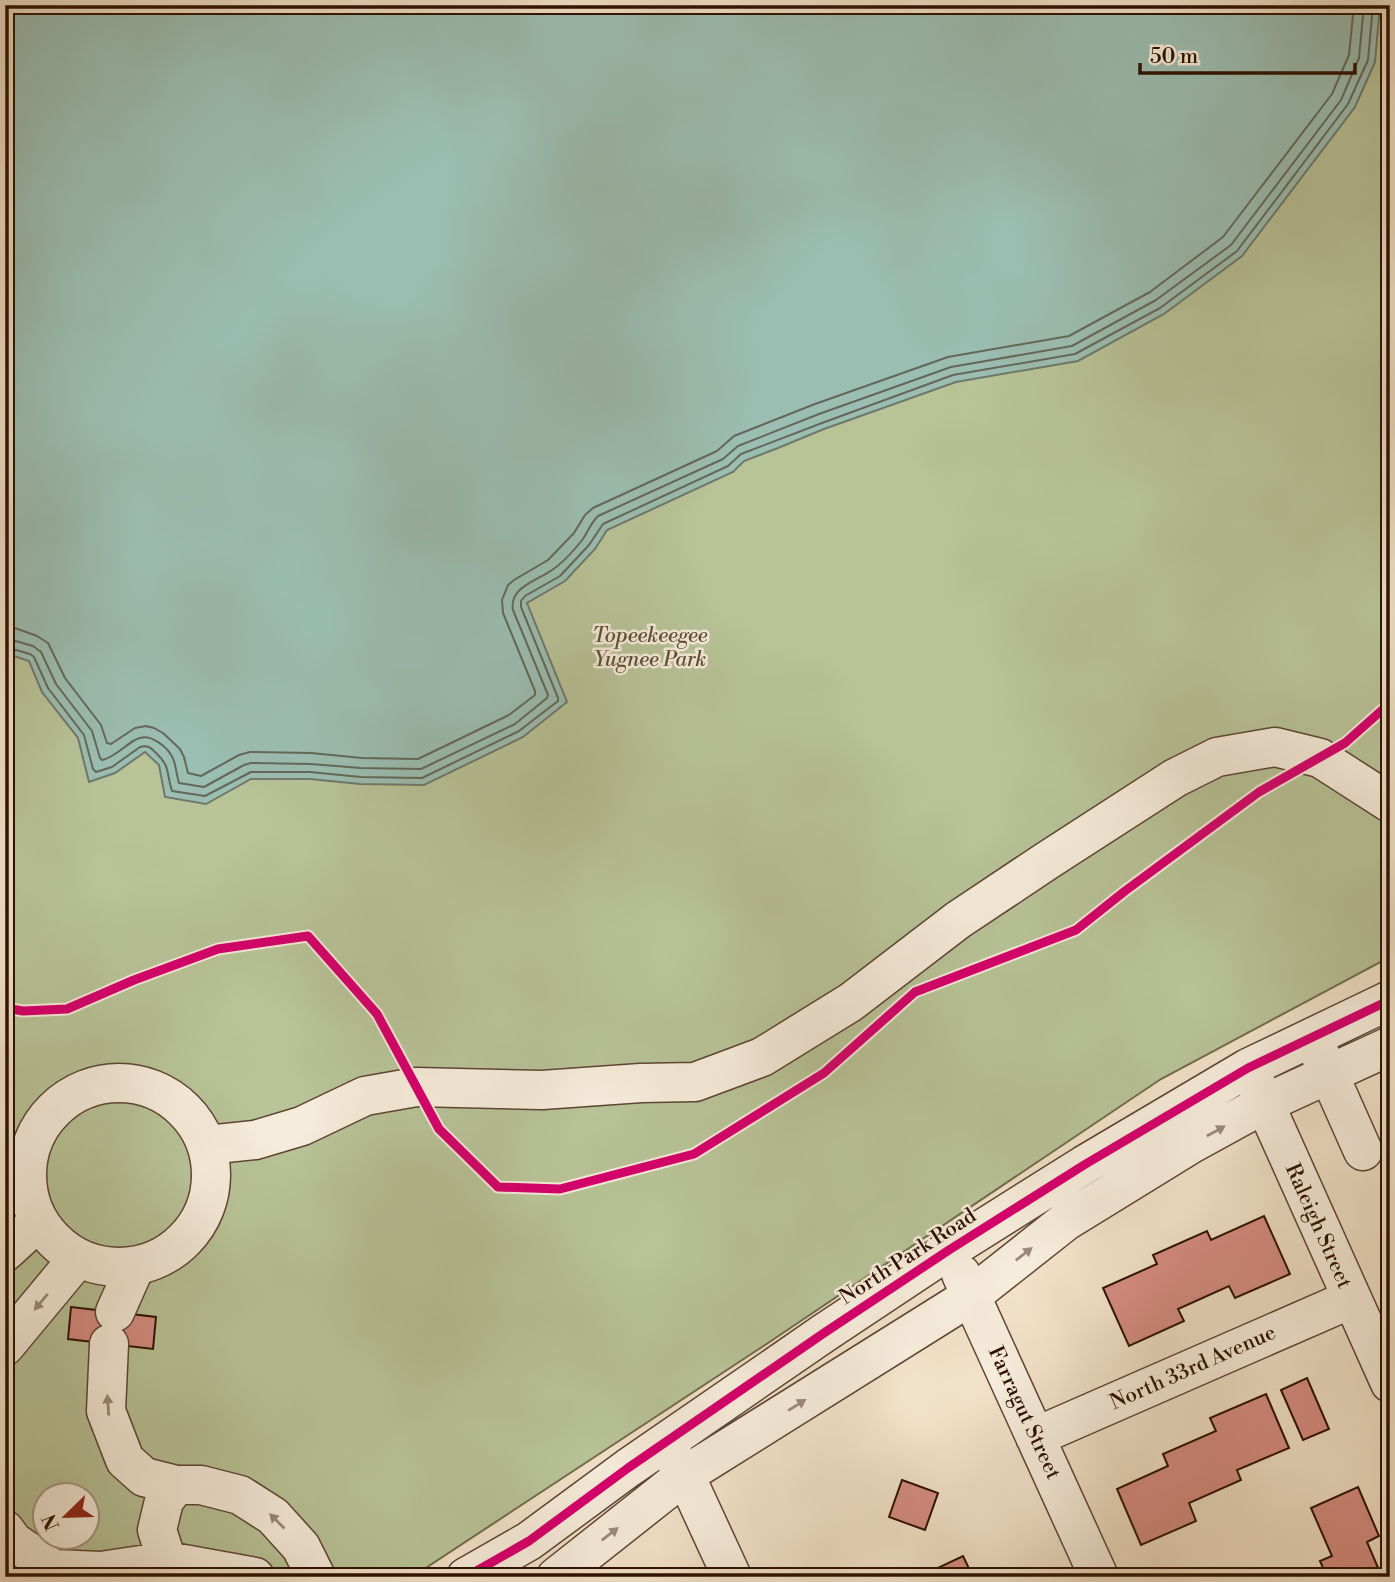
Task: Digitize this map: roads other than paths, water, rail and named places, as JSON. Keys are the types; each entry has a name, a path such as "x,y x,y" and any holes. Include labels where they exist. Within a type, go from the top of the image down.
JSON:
{"street":[{"path":"207,1145 255,1140 302,1126 365,1096 416,1087 542,1090 695,1082 762,1057 850,1002 958,920 1048,860 1175,778 1217,757 1275,747 1320,758 1390,803"},
{"name":"North Park Road","path":"466,1577 529,1541 664,1442 824,1333 1084,1165 1248,1068 1390,1000"},
{"path":"1312,1037 1363,1151"},
{"path":"556,1577 685,1475 971,1296 1066,1221 1191,1144 1264,1104 1390,1046"},
{"name":"Raleigh Street","path":"1248,1068 1390,1383"},
{"path":"107,1082 139,1083 168,1096 192,1117 207,1145 212,1177 206,1209 190,1236 165,1256 135,1267 106,1267 78,1258 56,1243 39,1221 16,1172 51,1111 76,1092 107,1082"},
{"path":"5,1252 39,1221"},
{"name":"Farragut Street","path":"949,1250 1098,1577"},
{"path":"5,1346 78,1258"},
{"path":"135,1267 112,1328 106,1411 125,1460 144,1476 177,1485 201,1485 240,1495 273,1516 300,1547 316,1577"},
{"name":"North 33rd Avenue","path":"1035,1437 1351,1300"},
{"path":"664,1442 685,1475 732,1577"},
{"path":"167,1561 157,1530 164,1500 177,1485"},
{"path":"5,1530 13,1541 53,1569 101,1571 167,1561 255,1577"}],"water":[{"path":"5,5 1380,5 1375,62 1355,107 1242,256 1164,314 1078,361 956,382 824,429 744,461 733,472 607,530 595,549 565,581 527,603 567,702 523,737 424,785 251,779 206,804 165,797 159,765 145,752 115,773 89,782 78,738 42,692 29,661 5,653"}],"park label":[{"name":"Topeekeegee Yugnee Park","path":"650,648"}]}
